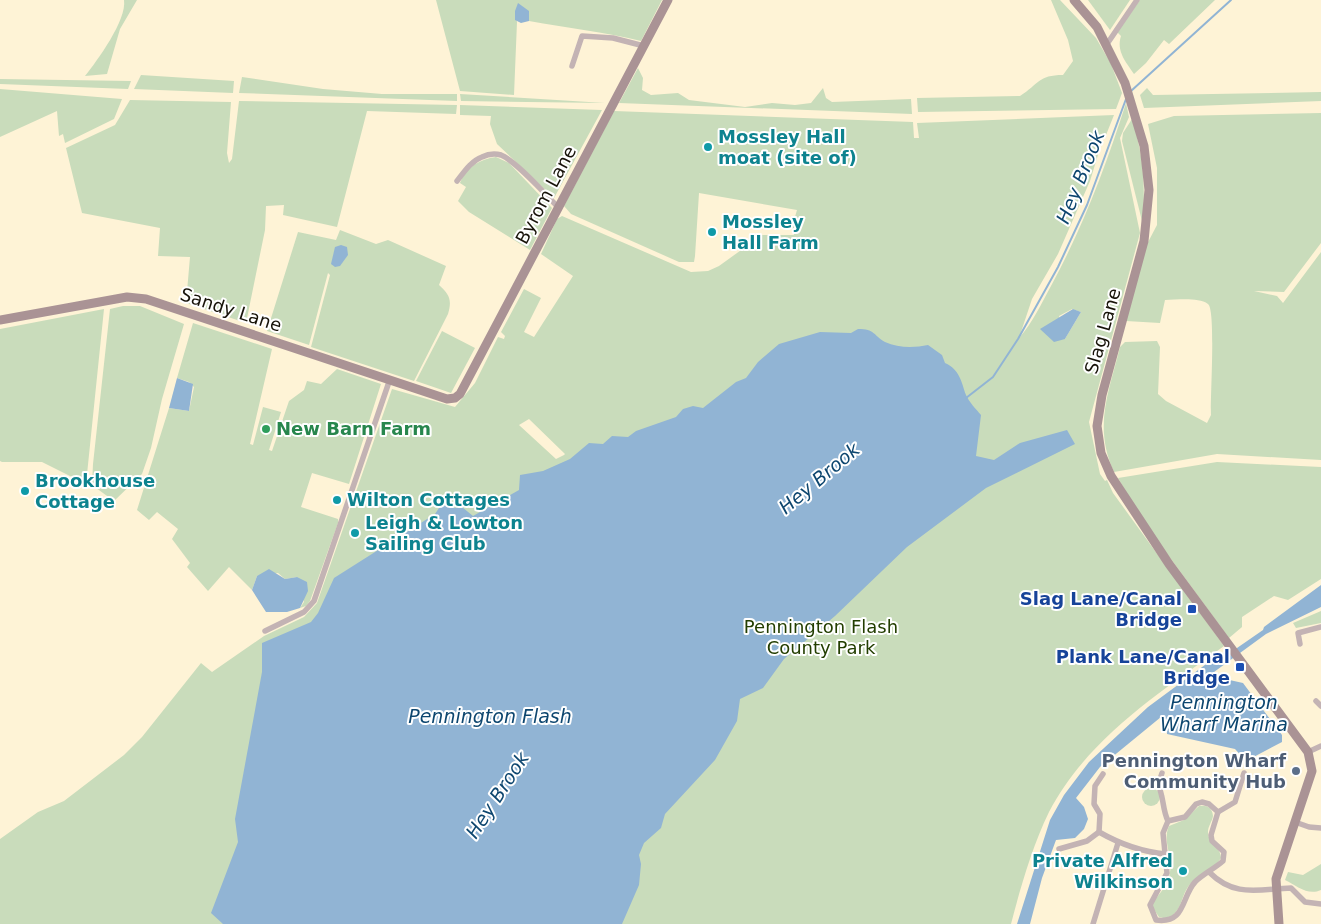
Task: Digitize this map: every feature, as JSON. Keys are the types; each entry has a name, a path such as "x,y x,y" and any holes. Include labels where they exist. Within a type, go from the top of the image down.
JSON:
{"street":[{"name":"Byrom Lane","path":"447,398 452,399 460,394 668,0"},
{"name":"Slag Lane","path":"1074,0 1093,22 1107,44 1125,83 1133,106 1148,167 1149,211 1136,272 1102,395 1098,436 1101,453 1111,476 1174,571 1308,752"},
{"path":"1107,44 1137,0"},
{"path":"572,66 582,36 613,38 644,46"},
{"path":"457,181 471,163 481,157 492,154 500,155 514,165 558,207"},
{"name":"Sandy Lane","path":"0,320 127,297 138,298 447,398"},
{"path":"265,631 304,612 314,602 390,379"},
{"path":"1300,644 1298,633 1321,627"},
{"path":"1316,701 1321,706"},
{"path":"1279,924 1278,872 1312,770 1308,752 1321,746"},
{"path":"1162,772 1158,785 1162,797 1162,807 1168,821 1163,833 1168,866 1165,880 1154,894 1150,905 1155,922 1178,921 1190,889 1223,861 1225,856 1222,848 1212,840 1211,835 1218,812 1235,802 1244,773"},
{"path":"1100,832 1100,814 1094,804 1095,786 1103,774"},
{"path":"1146,786 1158,785"},
{"path":"1168,821 1185,817 1196,804 1202,802 1209,804 1218,812"},
{"path":"1295,822 1309,827 1321,828"},
{"path":"1100,832 1118,843 1150,852 1166,854"},
{"path":"1059,849 1087,841 1100,832"},
{"path":"1093,924 1118,843"},
{"path":"1209,872 1228,887 1252,890 1291,888 1305,902 1321,904"}],"green space":[{"path":"124,0 137,0 120,29 107,74 85,76 116,29 124,8"},
{"path":"436,0 662,0 641,41 529,21 529,16 515,11 517,22 514,95 460,91"},
{"path":"1051,0 1060,0 1096,38 1111,64 1122,93 1116,109 918,112 917,98 1020,96 1043,78 1063,75 1073,61 1068,40"},
{"path":"1088,0 1130,0 1110,30"},
{"path":"1140,0 1215,0 1169,44 1164,40 1146,63 1134,74 1125,61 1120,47 1121,36 1117,32"},
{"path":"638,68 643,78 642,90 651,95 678,93 689,100 745,107 772,103 795,105 811,103 823,88 826,98 832,102 911,99 912,114 619,103"},
{"path":"141,75 234,81 233,93 134,89"},
{"path":"242,77 323,89 382,94 457,94 457,101 239,93"},
{"path":"0,79 131,81 128,89 0,84"},
{"path":"1147,88 1153,95 1321,92 1321,101 1144,108 1140,95"},
{"path":"0,89 122,99 114,119 65,143 63,134 59,136 57,111 0,137"},
{"path":"460,94 605,103 461,101"},
{"path":"130,100 231,102 227,153 229,163 232,159 239,101 457,105 456,114 367,111 337,227 283,215 284,205 266,206 265,230 246,323 186,303 190,257 158,256 160,228 82,213 66,148 115,125"},
{"name":"Pennington Flash County Park","path":"1126,103 1129,117 1120,138 1140,233 1089,422 1100,474 1105,481 1107,480 1113,493 1224,646 1126,719 1083,762 1049,812 1037,839 1011,924 0,924 0,839 38,812 64,801 124,755 142,737 201,663 212,672 264,636 304,617 317,603 392,389 455,407 475,383 498,337 504,339 505,336 501,332 524,289 541,298 524,332 534,337 573,276 541,254 557,219 562,216 691,272 708,271 719,266 762,235 794,235 792,227 797,210 699,193 694,262 679,262 571,214 564,206 614,111 913,122 914,138 919,138 917,123 1114,115 1106,135 1098,136 1098,155 1090,181 1058,254 1032,299 1019,338 1036,313 1063,264 1093,196","holes":["1072,309 1081,312 1065,339 1059,316","529,419 565,454 556,459 519,425"]},
{"path":"460,105 602,110 554,198 497,144 490,124 491,116 460,115"},
{"path":"1321,113 1321,243 1284,292 1254,291 1277,296 1283,303 1321,252 1321,460 1217,454 1114,472 1105,439 1105,409 1120,347 1125,342 1157,341 1160,347 1158,394 1166,401 1207,423 1211,415 1212,322 1208,304 1193,300 1165,300 1160,323 1126,321 1146,246 1157,225 1157,168 1148,124 1174,116"},
{"path":"1132,119 1143,171 1143,225 1122,141 1123,133"},
{"path":"496,157 509,163 552,208 530,250 469,212 458,201 466,187 460,183 466,172 479,162"},
{"path":"340,230 376,244 388,240 446,266 439,285 449,298 448,314 414,381 311,347 330,275 328,273 309,345 267,331 298,232 336,240"},
{"path":"123,306 140,306 184,324 162,399 151,448 142,474 114,501 92,485 110,309"},
{"path":"104,309 86,484 42,462 0,461 0,329"},
{"path":"193,323 272,349 250,444 253,445 263,407 281,412 269,450 272,451 289,401 304,390 307,381 321,384 337,369 381,384 349,484 312,473 301,507 338,519 338,523 310,601 306,606 300,608 304,602 297,577 285,579 278,573 257,576 252,590 229,567 208,591 187,567 190,563 172,539 178,529 157,512 149,520 137,510 169,408 189,411 194,387 189,382 177,378"},
{"path":"442,331 475,348 451,393 416,381"},
{"path":"1217,462 1321,467 1321,579 1288,600 1274,596 1242,617 1242,627 1229,638 1143,521 1118,478"},
{"path":"1321,611 1321,623 1296,628 1293,623"},
{"path":"1151,788 1157,791 1160,797 1157,803 1151,806 1145,803 1142,797 1145,791"},
{"path":"1199,806 1207,806 1212,810 1213,816 1208,830 1209,836 1219,851 1221,858 1219,862 1191,883 1180,906 1173,915 1168,919 1159,917 1153,908 1153,903 1166,885 1169,877 1171,866 1167,832 1169,826 1184,820"},
{"path":"1321,864 1321,890 1316,892 1307,891 1285,880 1288,872 1303,875"}],"water":[{"path":"518,3 529,11 529,21 521,23 515,20 515,11"},
{"path":"341,245 347,247 348,255 340,266 335,267 331,264 335,247"},
{"path":"1073,309 1081,312 1065,339 1054,342 1040,329"},
{"name":"Pennington Flash","path":"858,329 871,331 885,342 895,345 912,347 928,345 942,355 945,363 957,373 967,398 981,415 976,456 994,460 1020,443 1067,430 1075,444 986,488 907,547 835,616 784,659 763,688 740,699 737,721 715,760 665,814 661,828 644,843 639,855 641,864 639,885 622,924 223,924 211,913 238,842 235,819 262,672 262,643 311,622 318,613 334,578 435,514 439,508 448,504 455,508 462,507 473,516 519,490 520,475 543,471 570,459 589,443 603,444 612,436 628,437 636,431 676,417 683,409 693,406 703,408 736,382 746,378 758,362 779,344 820,332 851,333"},
{"path":"177,378 193,384 189,411 169,408"},
{"path":"269,569 285,579 297,577 307,582 308,591 300,608 287,612 266,612 252,590 257,576"},
{"name":"Pennington Wharf Marina","path":"1321,585 1321,607 1266,634 1214,672 1216,677 1243,683 1282,735 1282,742 1246,761 1235,749 1167,734 1166,719 1161,717 1100,767 1076,798 1084,807 1088,819 1084,829 1075,838 1056,840 1042,878 1030,924 1017,924 1050,820 1064,795 1089,762 1148,707 1217,656 1237,648 1263,630 1264,627"}],"waterway":[{"name":"Hey Brook","path":"1131,91 1231,0"},
{"name":"Hey Brook","path":"966,398 993,377 1018,339 1058,267 1087,205 1126,99"}],"place":[{"name":"Mossley Hall moat (site of)","path":"708,147"},
{"name":"Mossley Hall Farm","path":"712,232"},
{"name":"New Barn Farm","path":"266,429"},
{"name":"Brookhouse Cottage","path":"25,491"},
{"name":"Wilton Cottages","path":"337,500"},
{"name":"Leigh & Lowton Sailing Club","path":"355,533"},
{"name":"Slag Lane/Canal Bridge","path":"1192,609"},
{"name":"Plank Lane/Canal Bridge","path":"1240,667"},
{"name":"Pennington Wharf Community Hub","path":"1296,771"},
{"name":"Private Alfred Wilkinson","path":"1183,871"}]}
